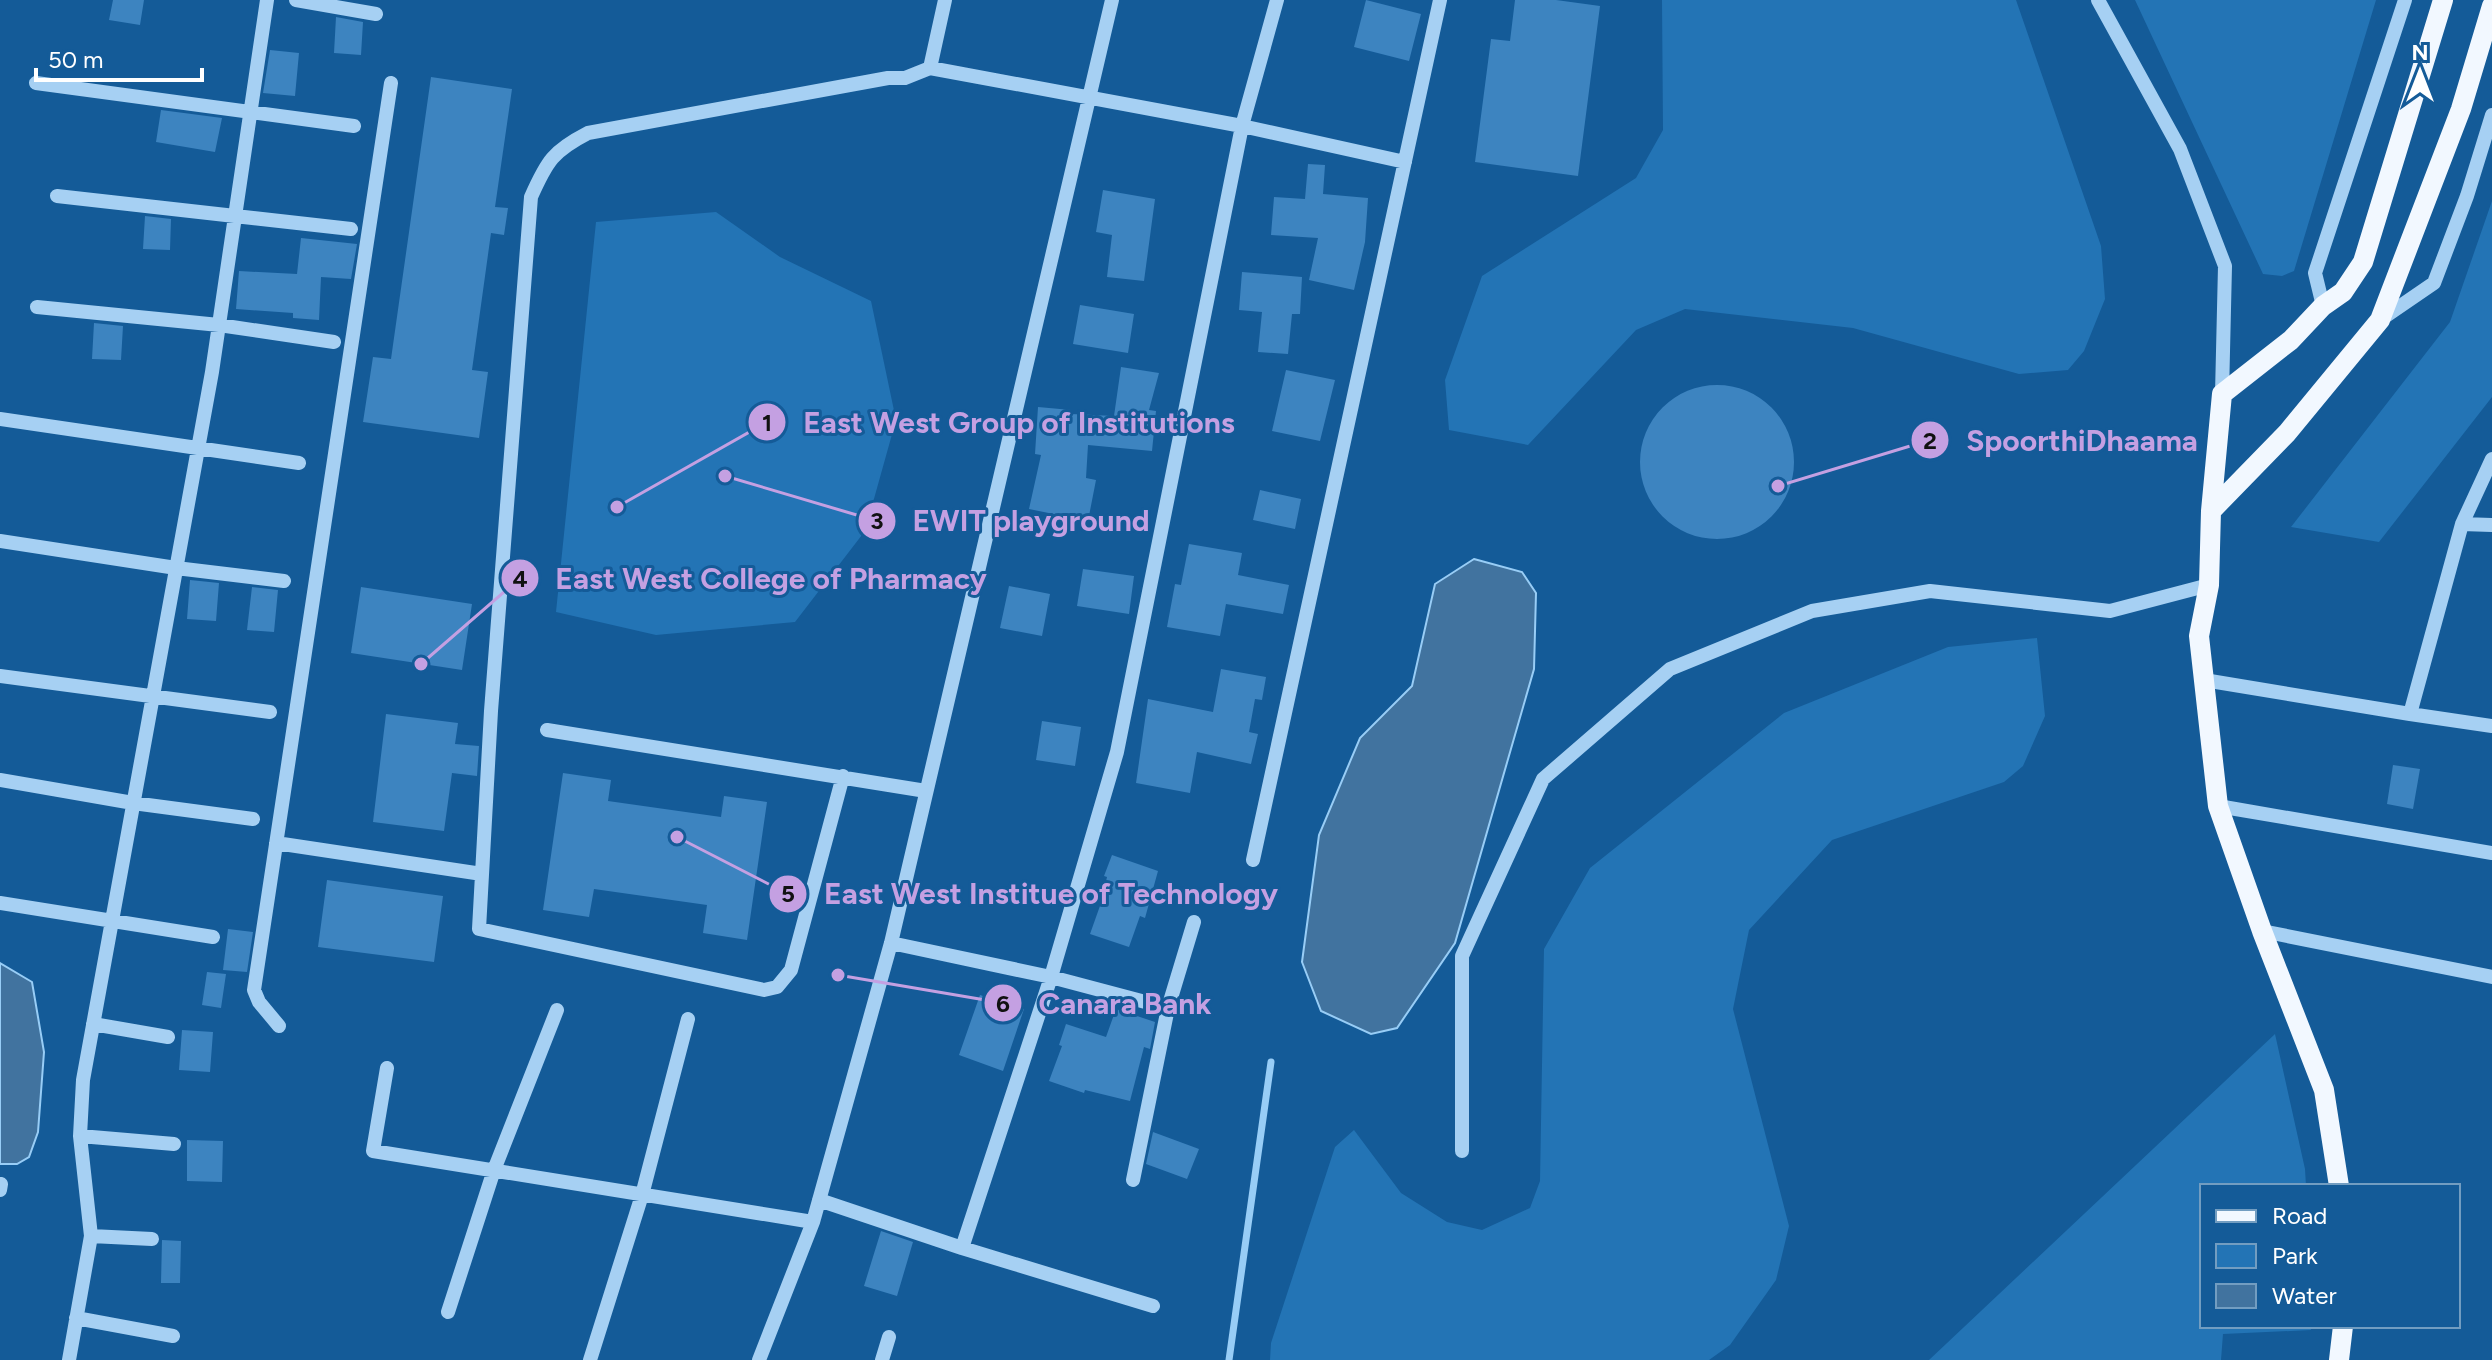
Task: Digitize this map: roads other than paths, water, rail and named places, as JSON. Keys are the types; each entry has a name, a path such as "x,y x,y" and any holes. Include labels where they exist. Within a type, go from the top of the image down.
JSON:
{"main road":[{"path":"2339,1184 2324,1090 2262,931 2218,806 2199,636 2209,585 2211,511 2222,394 2291,340 2323,306 2343,292 2363,262 2443,0"},
{"path":"2211,511 2287,433 2380,320 2461,109 2492,6"},
{"path":"2339,1360 2343,1328"}],"street":[{"path":"69,1360 91,1236 80,1136 83,1080 219,325 267,0"},
{"path":"296,0 376,14"},
{"path":"930,68 945,0"},
{"path":"759,1360 813,1222 891,943 1112,0"},
{"path":"962,1248 1051,977 1117,752 1242,126 1277,0"},
{"path":"1253,860 1440,0"},
{"path":"2098,0 2180,149 2225,266 2222,394"},
{"path":"2323,306 2315,273 2405,0"},
{"path":"843,776 791,970 777,987 764,990 479,929 491,711 531,197 545,166 563,146 588,133 888,78 905,78 930,68 1242,126 1405,162"},
{"path":"36,83 354,126"},
{"path":"279,1026 254,990 391,83"},
{"path":"2380,320 2434,283 2467,196 2492,115"},
{"path":"57,196 351,229"},
{"path":"37,307 219,325 334,342"},
{"path":"0,419 299,463"},
{"path":"2410,714 2462,524 2492,459"},
{"path":"2462,524 2492,525"},
{"path":"0,541 284,581"},
{"path":"1462,1151 1462,956 1543,779 1670,669 1812,611 1930,591 2110,611 2209,585"},
{"path":"0,676 270,712"},
{"path":"2204,680 2492,726"},
{"path":"547,730 926,791"},
{"path":"0,780 133,803 253,819"},
{"path":"2218,806 2492,853"},
{"path":"276,843 482,874"},
{"path":"0,903 213,937"},
{"path":"1133,1180 1168,1008 1194,922"},
{"path":"2262,931 2492,977"},
{"path":"891,943 1051,977 1168,1008"},
{"path":"448,1312 494,1170 557,1010"},
{"path":"590,1360 642,1195 688,1019"},
{"path":"93,1024 168,1037"},
{"path":"387,1068 373,1151 813,1222"},
{"path":"80,1136 174,1144"},
{"path":"819,1200 962,1248 1153,1306"},
{"path":"91,1236 152,1239"},
{"path":"76,1318 173,1336"},
{"path":"882,1360 889,1337"}],"water":[{"path":"1474,559 1522,572 1536,593 1534,669 1455,943 1397,1028 1371,1034 1321,1011 1302,962 1319,835 1360,738 1412,686 1435,584"},
{"path":"0,963 32,982 44,1052 38,1132 29,1157 17,1164 0,1164"}],"waterway":[{"path":"1229,1360 1271,1062"}],"place":[{"name":"EWIT playground","path":"725,476"},
{"name":"SpoorthiDhaama","path":"1778,486"},
{"name":"East West Group of Institutions","path":"617,507"},
{"name":"East West College of Pharmacy","path":"421,664"},
{"name":"East West Institue of Technology","path":"677,837"},
{"name":"Canara Bank","path":"838,975"}]}
